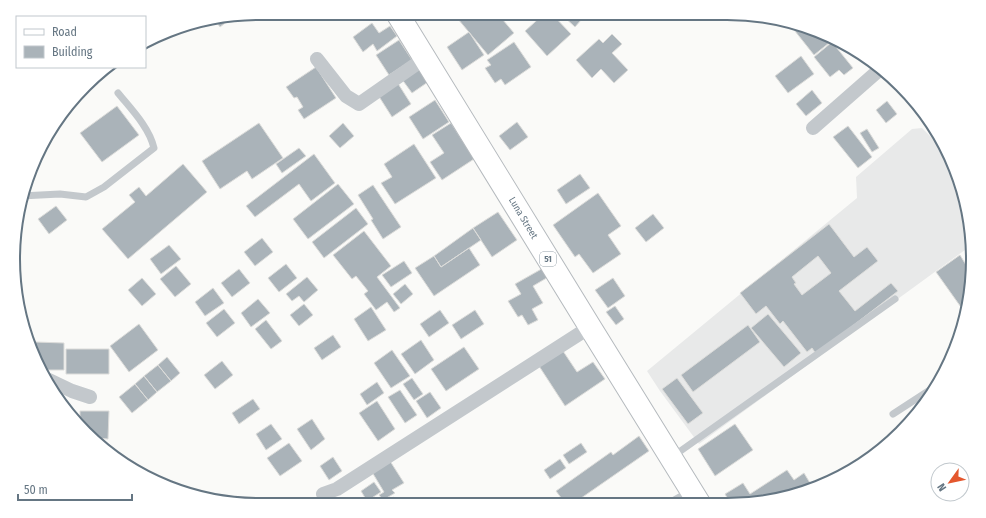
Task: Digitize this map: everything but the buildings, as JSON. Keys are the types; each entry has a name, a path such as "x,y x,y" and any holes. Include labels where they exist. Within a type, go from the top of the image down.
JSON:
{"main road":[{"name":"Luna Street","path":"403,20 695,497"}],"street":[{"path":"317,59 346,96 359,104 425,58"},
{"path":"813,128 876,72"},
{"path":"324,494 337,488 590,327"},
{"path":"55,383 90,397"}],"lane":[{"path":"28,196 60,194 86,197 104,187 154,148 152,138 134,112 118,93"},
{"path":"671,458 895,299"},
{"path":"893,414 925,393"}],"shaded area":[{"path":"922,128 934,140 948,168 958,197 964,228 965,250 699,444 647,371 857,198 856,177 912,129"}]}
